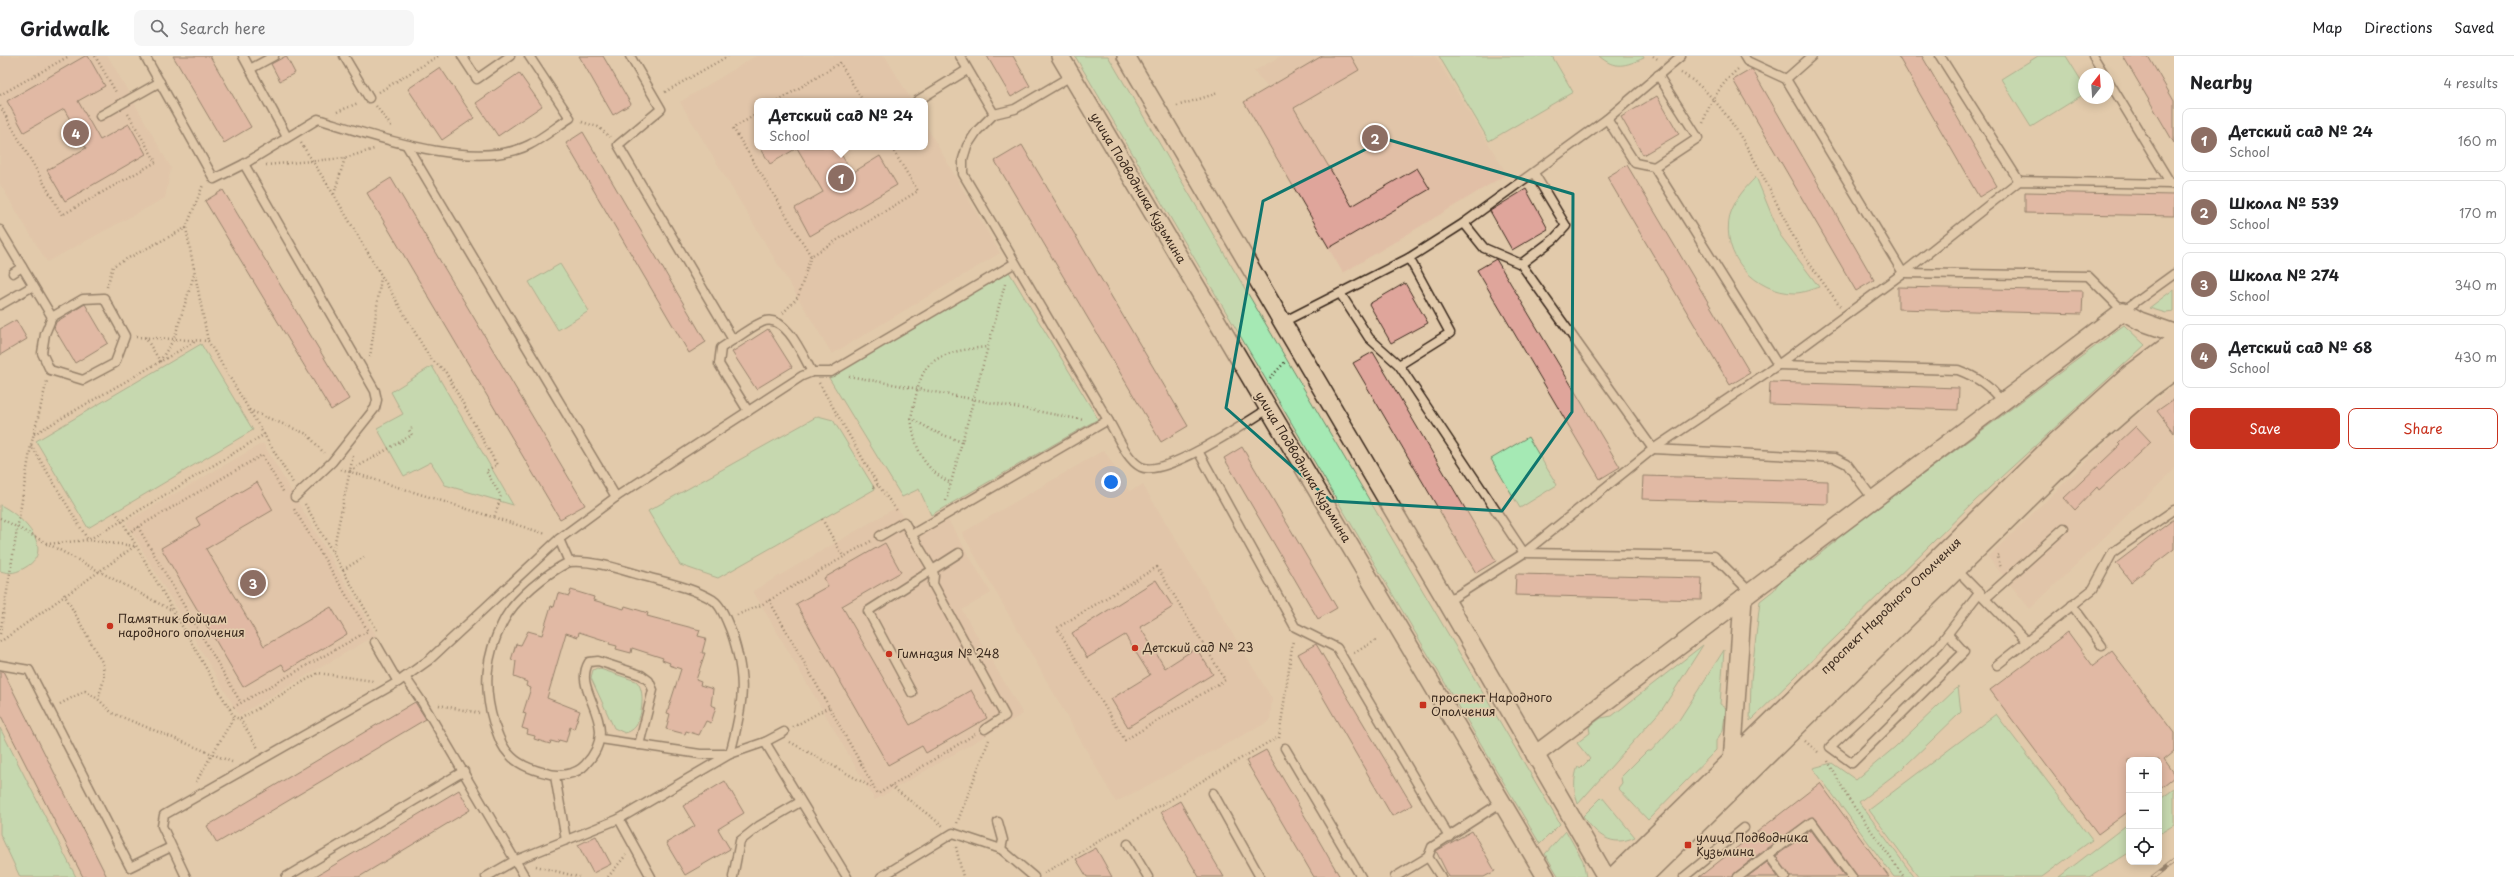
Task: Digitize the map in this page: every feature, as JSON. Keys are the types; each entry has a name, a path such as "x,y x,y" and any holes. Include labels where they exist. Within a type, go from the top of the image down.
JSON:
{"main road":[{"name":"проспект Народного Ополчения","path":"1616,877 2057,444 2128,379 2174,344"},
{"name":"проспект Народного Ополчения","path":"1640,877 1794,727 1954,566 2108,421 2174,368"}],"street":[{"name":"улица Подводника Кузьмина","path":"1060,56 1546,877"},
{"path":"1126,56 1448,602 1606,877"},
{"path":"1535,754 2123,311 2140,321 2174,333"},
{"path":"1732,763 1747,595"}],"lane":[{"path":"145,56 214,179 244,164 318,119 407,146 469,154 502,153 528,145 570,118 529,56"},
{"path":"243,56 287,137"},
{"path":"250,69 274,56"},
{"path":"344,56 369,98"},
{"path":"462,56 477,79 510,56"},
{"path":"630,56 661,110 618,145 733,340"},
{"path":"960,56 994,114"},
{"path":"1283,322 1409,258 1464,223 1607,119 1681,56"},
{"path":"1786,79 1812,56"},
{"path":"1940,56 2019,181"},
{"path":"2093,56 2100,68"},
{"path":"1745,58 1786,79 1903,273"},
{"path":"921,98 967,70"},
{"path":"1607,119 1635,163 1654,167 1698,138 1658,75"},
{"path":"1071,76 1015,109 994,114 977,131 967,146 963,159 963,174 1013,264 1105,422 1132,459 1140,466 1149,470 1162,468 1198,451 1268,409"},
{"path":"100,116 160,82"},
{"path":"2114,90 2172,183"},
{"path":"407,146 616,497"},
{"path":"244,164 375,391 377,400 375,408 341,452 297,495"},
{"path":"1654,167 1778,365"},
{"path":"1521,264 1554,239 1566,226 1534,173"},
{"path":"1448,602 1524,553 1653,450 1778,365 1903,273 2019,181 2172,183"},
{"path":"1464,223 1484,248 1521,264 1653,450"},
{"path":"0,230 52,317"},
{"path":"1399,365 1450,333 1409,258"},
{"path":"186,877 162,826 164,815 398,682 429,660 558,539 616,497 748,411 812,372 831,372 1013,264"},
{"path":"13,273 22,267"},
{"path":"1903,273 2088,276 2123,311 2174,274"},
{"path":"0,305 33,286"},
{"path":"1340,293 1369,338 1399,365 1524,553"},
{"path":"83,298 104,298 125,336 116,363 83,380 50,370 42,353 45,334 52,317 83,298"},
{"path":"748,411 719,364 721,348 733,340 765,321 775,320 784,326 812,372"},
{"path":"1778,365 1958,370 1977,377 1994,392 2002,402"},
{"path":"911,535 1105,422"},
{"path":"1653,450 1835,458 1847,464 1874,499"},
{"path":"1198,451 1295,627 1336,648 1449,837"},
{"path":"1997,665 2093,589 2113,552 2174,510"},
{"path":"880,536 904,522 932,569 934,575 933,584 1006,716 985,729"},
{"path":"1948,634 1964,652 1852,763 1830,747 1939,645 1948,634 1983,595 2006,580 2064,528"},
{"path":"558,539 570,562"},
{"path":"912,693 868,611 959,553"},
{"path":"1524,553 1714,556 1747,595"},
{"path":"638,745 653,690 649,681 642,675 598,661 588,662 584,670 583,679 598,715 601,739 594,753 584,766 572,773 555,776 522,765 508,754 499,738 486,696 485,684 497,636 503,621 512,608 551,571 570,562 588,560 695,591 714,601 727,620 741,663 744,688 740,716 730,754"},
{"path":"1954,566 2026,641"},
{"path":"2072,605 2102,646"},
{"path":"375,642 398,682"},
{"path":"0,665 29,670 130,867 171,847"},
{"path":"405,677 464,771 514,861 525,877"},
{"path":"486,877 514,861 619,819 730,754 765,742 783,732"},
{"path":"601,739 700,754 730,754"},
{"path":"765,742 800,802 847,877"},
{"path":"1285,748 1361,877"},
{"path":"286,877 464,771"},
{"path":"555,776 566,840"},
{"path":"1213,793 1260,877"},
{"path":"733,877 740,841 759,826 800,802"},
{"path":"1395,877 1428,856 1432,847 1502,802"},
{"path":"619,819 651,877"},
{"path":"998,822 1003,840 1001,849"},
{"path":"1738,877 1812,822 1852,877"},
{"path":"1684,877 1744,828"},
{"path":"881,877 953,833 1001,849 1034,877"},
{"path":"1128,844 1148,877"},
{"path":"1768,854 1785,877"},
{"path":"1428,856 1441,877"}],"path":[{"path":"0,95 69,56"},
{"path":"0,106 62,215 156,162 95,56"},
{"path":"318,119 369,98 438,56"},
{"path":"654,99 728,56"},
{"path":"1653,56 1668,66 1688,76 1712,99 1738,133 1766,180 1799,246 1846,314"},
{"path":"1698,138 1712,99 1725,80 1745,58"},
{"path":"783,98 840,63 861,98"},
{"path":"1177,106 1218,93"},
{"path":"369,98 407,146"},
{"path":"754,116 733,128 811,256"},
{"path":"570,118 598,127 618,145"},
{"path":"300,142 334,195 380,277 430,358 445,371 497,465 486,471 501,496 494,518"},
{"path":"258,166 345,158 378,148"},
{"path":"775,320 798,297 811,256 918,191 893,150"},
{"path":"334,195 345,158"},
{"path":"214,179 203,185 186,228 208,341 248,410 265,434 297,495 344,570 378,631"},
{"path":"106,290 113,266 186,228"},
{"path":"942,517 987,347 1013,264"},
{"path":"160,360 174,339 194,275"},
{"path":"369,365 380,277"},
{"path":"125,336 208,341"},
{"path":"145,337 160,360"},
{"path":"34,435 160,360 197,340"},
{"path":"951,483 934,474 922,458 914,437 911,418 918,388 928,366 946,355 968,349 987,347"},
{"path":"1266,383 1287,360"},
{"path":"831,372 1105,422"},
{"path":"0,634 31,445 48,379"},
{"path":"818,382 878,485 895,508"},
{"path":"248,410 307,434 326,455"},
{"path":"911,418 933,431 962,442"},
{"path":"350,472 412,435 409,430 414,427"},
{"path":"88,540 265,434"},
{"path":"31,445 88,540"},
{"path":"333,552 354,451"},
{"path":"128,533 262,455 285,494"},
{"path":"337,467 548,535"},
{"path":"873,487 878,485"},
{"path":"230,710 368,631 293,507"},
{"path":"115,512 122,521 234,717 240,719 264,758"},
{"path":"0,518 46,544 172,610"},
{"path":"822,519 843,556"},
{"path":"138,527 241,703"},
{"path":"727,620 769,600 880,536"},
{"path":"46,544 88,540 135,546"},
{"path":"0,642 64,594 135,546"},
{"path":"2002,551 1997,556 2006,580"},
{"path":"344,570 364,557"},
{"path":"1157,567 1226,680 1125,740 1057,628 1157,567"},
{"path":"64,594 103,664 104,679 98,699"},
{"path":"769,600 878,794 985,729"},
{"path":"1043,873 1278,736 1295,627"},
{"path":"1344,660 1378,639"},
{"path":"240,719 318,673 374,681 398,682"},
{"path":"50,709 84,692 98,699 112,712 233,763 239,772"},
{"path":"433,704 480,713"},
{"path":"829,707 783,732 788,740 802,749 875,789"},
{"path":"193,799 194,786 234,717"},
{"path":"963,877 953,833 995,722"},
{"path":"1794,727 1806,742 1828,761 1848,798 1904,877"},
{"path":"891,786 953,833"},
{"path":"608,877 634,846"},
{"path":"514,861 579,877"}],"highlighted area":[{"path":"1386,139 1573,194 1572,412 1502,511 1331,501 1226,408 1263,201"}],"shaded area":[{"path":"0,56 108,56 171,168 165,198 47,262 0,184"},
{"path":"756,56 885,56 910,98 754,98 754,150 928,150 928,129 1000,253 832,354 680,102"},
{"path":"1281,56 1435,56 1507,174 1343,273 1244,102 1268,88 1254,71"},
{"path":"2174,386 2174,470 2030,609 1988,557 2122,427"},
{"path":"263,443 376,635 239,715 126,522"},
{"name":"Детский сад № 23","path":"1104,450 1129,491 1143,485 1272,699 1270,721 1116,802 962,533"},
{"name":"Гимназия № 248","path":"897,507 915,539 948,520 991,593 962,610 1023,714 875,800 753,591"}],"green space":[{"path":"1075,56 1108,56 1560,824 1540,844"},
{"path":"1439,56 1552,56 1573,92 1489,141"},
{"path":"1599,56 1643,56 1644,58 1626,65 1615,65"},
{"path":"2038,56 2066,56 2078,75 2078,98 2031,127 2001,79"},
{"path":"1756,177 1780,235 1819,287 1804,292 1795,293 1767,287 1744,269 1736,258 1730,244 1728,230 1730,215 1741,194"},
{"path":"560,264 589,311 558,330 529,282"},
{"path":"1009,272 1098,419 931,515 919,489 902,497 829,378"},
{"path":"2174,289 2174,312 2166,313 2149,308"},
{"path":"2124,325 2145,345 1976,500 1750,721 1751,680 1760,601 1774,590 1791,563 1812,560 1836,541 1835,529 1869,508 1875,510"},
{"path":"201,344 253,430 88,528 36,441"},
{"path":"432,366 513,505 445,485 431,462 404,476 377,428 403,414 391,392"},
{"path":"818,416 833,420 875,489 718,578 680,565 648,511"},
{"path":"1528,437 1557,485 1520,508 1491,459"},
{"path":"0,505 17,516 25,524 37,542 38,551 35,560 19,571 0,571"},
{"path":"1703,645 1663,708 1578,804 1575,785 1576,771 1578,766 1580,769 1590,759 1577,743 1590,733 1589,727 1601,718 1612,716"},
{"path":"1724,650 1720,704 1726,708 1723,730 1716,741 1716,750 1648,820 1618,788 1622,783 1621,777 1647,751 1651,751 1679,720"},
{"path":"597,668 636,681 639,685 642,703 640,716 634,729 625,733 614,728 591,678 593,670"},
{"path":"1958,687 1961,712 1903,768 1859,802 1914,877 1894,877 1813,768 1832,763 1856,780 1895,747"},
{"path":"1996,714 2092,840 2042,877 1919,877 1869,810"},
{"path":"0,728 76,877 20,877 0,834"},
{"path":"2174,789 2174,825 2162,832 2162,829 2162,798"},
{"path":"1602,797 1635,837 1619,841 1605,838 1588,823 1583,816"},
{"path":"2126,825 2126,854 2090,877 2059,877"},
{"path":"1566,831 1583,861 1586,877 1559,877 1545,854"}],"building":[{"path":"85,56 88,56 105,86 78,101 100,140 129,124 146,154 65,201 47,170 86,148 64,109 24,132 7,101"},
{"path":"173,56 210,56 251,127 224,143"},
{"path":"286,56 295,73 280,81 271,64"},
{"path":"579,56 603,56 631,104 613,115"},
{"path":"987,56 1013,56 1030,86 1011,97"},
{"path":"1322,56 1351,56 1359,70 1294,108 1352,206 1417,168 1430,189 1329,248 1244,102"},
{"path":"1898,56 1922,56 1997,186 1979,197"},
{"path":"2123,56 2148,56 2174,101 2174,143"},
{"path":"440,67 474,118 442,140 408,89"},
{"path":"1752,69 1874,280 1856,291 1733,80"},
{"path":"519,73 542,106 498,136 476,103"},
{"path":"1657,96 1679,134 1643,155 1621,117"},
{"path":"583,132 706,342 689,353 566,143"},
{"path":"1022,145 1188,426 1161,442 995,161"},
{"path":"762,150 794,150 770,164"},
{"path":"798,150 839,150 852,173 880,156 897,185 810,236 795,208 823,192"},
{"path":"1627,165 1750,373 1730,385 1607,177"},
{"path":"391,178 585,505 560,519 367,193"},
{"path":"1526,189 1548,229 1512,250 1490,211"},
{"path":"223,190 349,399 331,410 205,201"},
{"path":"2025,192 2174,195 2174,216 2025,213"},
{"path":"1496,259 1620,467 1600,479 1477,270"},
{"path":"1405,283 1428,323 1391,343 1369,304"},
{"path":"1898,287 2083,291 2082,314 1898,309"},
{"path":"85,304 108,343 75,363 54,328 56,322"},
{"path":"16,320 27,339 0,355 0,329"},
{"path":"768,329 792,367 756,389 732,352"},
{"path":"1373,352 1496,561 1476,573 1353,363"},
{"path":"1770,382 1959,388 1958,410 1769,404"},
{"path":"2174,399 2174,433 2157,411"},
{"path":"2136,426 2151,442 2099,490 2097,487 2075,510 2064,498 2120,445 2118,443"},
{"path":"1242,447 1337,608 1318,619 1224,458"},
{"path":"1643,476 1828,481 1828,504 1642,499"},
{"path":"257,482 273,510 206,549 264,646 331,607 347,634 286,671 282,664 243,687 161,548 200,525 196,518"},
{"path":"2174,519 2174,549 2131,582 2116,563"},
{"path":"885,543 901,572 842,606 910,725 971,690 987,718 926,753 922,746 888,765 796,604 828,586 824,578"},
{"path":"1516,574 1702,578 1701,600 1515,595"},
{"path":"1156,580 1173,607 1140,627 1165,668 1196,648 1213,674 1128,727 1111,699 1150,675 1125,635 1087,658 1072,633"},
{"path":"571,590 594,597 593,600 624,609 625,606 648,613 647,616 700,630 698,636 706,638 702,653 705,653 696,680 701,682 700,685 713,689 711,705 716,707 711,723 706,721 699,735 686,731 685,734 666,729 670,714 667,713 681,669 669,665 670,663 662,660 663,658 632,648 631,653 616,649 617,646 609,644 610,642 579,632 578,637 566,633 547,698 580,711 574,729 570,727 566,742 559,740 558,743 551,741 550,744 534,739 535,736 527,734 528,730 522,728 526,714 523,713 531,688 526,686 527,682 514,677 516,661 511,660 516,644 521,645 528,631 542,635 551,606 554,607 558,593 569,596"},
{"path":"2068,632 2093,666 2112,651 2174,733 2174,751 2164,759 2174,773 2174,777 2162,787 2162,757 2126,757 2126,813 2098,834 1990,690"},
{"path":"1316,644 1412,805 1392,816 1298,654"},
{"path":"0,671 3,671 107,877 83,877 0,714"},
{"path":"415,702 426,719 217,843 207,826"},
{"path":"1266,750 1340,877 1314,877 1246,761"},
{"path":"725,781 744,813 718,829 730,849 685,875 666,843 695,826 683,806"},
{"path":"1820,783 1889,877 1857,877 1816,819 1812,817 1764,850 1735,873 1733,877 1699,877"},
{"path":"459,790 470,810 359,877 314,877"},
{"path":"1180,801 1224,877 1199,877 1161,812"},
{"path":"1811,830 1845,877 1790,877 1776,856"},
{"path":"1472,831 1495,871 1484,877 1449,877 1436,851"},
{"path":"596,836 611,864 593,873 578,845"},
{"path":"1096,848 1112,877 1087,877 1076,859"},
{"path":"1767,862 1778,877 1747,877"}],"railway":[{"path":"2153,877 2174,861"}],"place":[{"name":"Детский сад № 68","path":"76,133"},
{"name":"Школа № 539","path":"1375,138"},
{"name":"Детский сад № 24","path":"841,178"},
{"name":"Школа № 274","path":"253,583"},
{"name":"Памятник бойцам народного ополчения","path":"110,626"},
{"name":"Детский сад № 23","path":"1135,648"},
{"name":"Гимназия № 248","path":"889,654"},
{"name":"проспект Народного Ополчения","path":"1423,705"},
{"name":"улица Подводника Кузьмина","path":"1688,845"}]}
